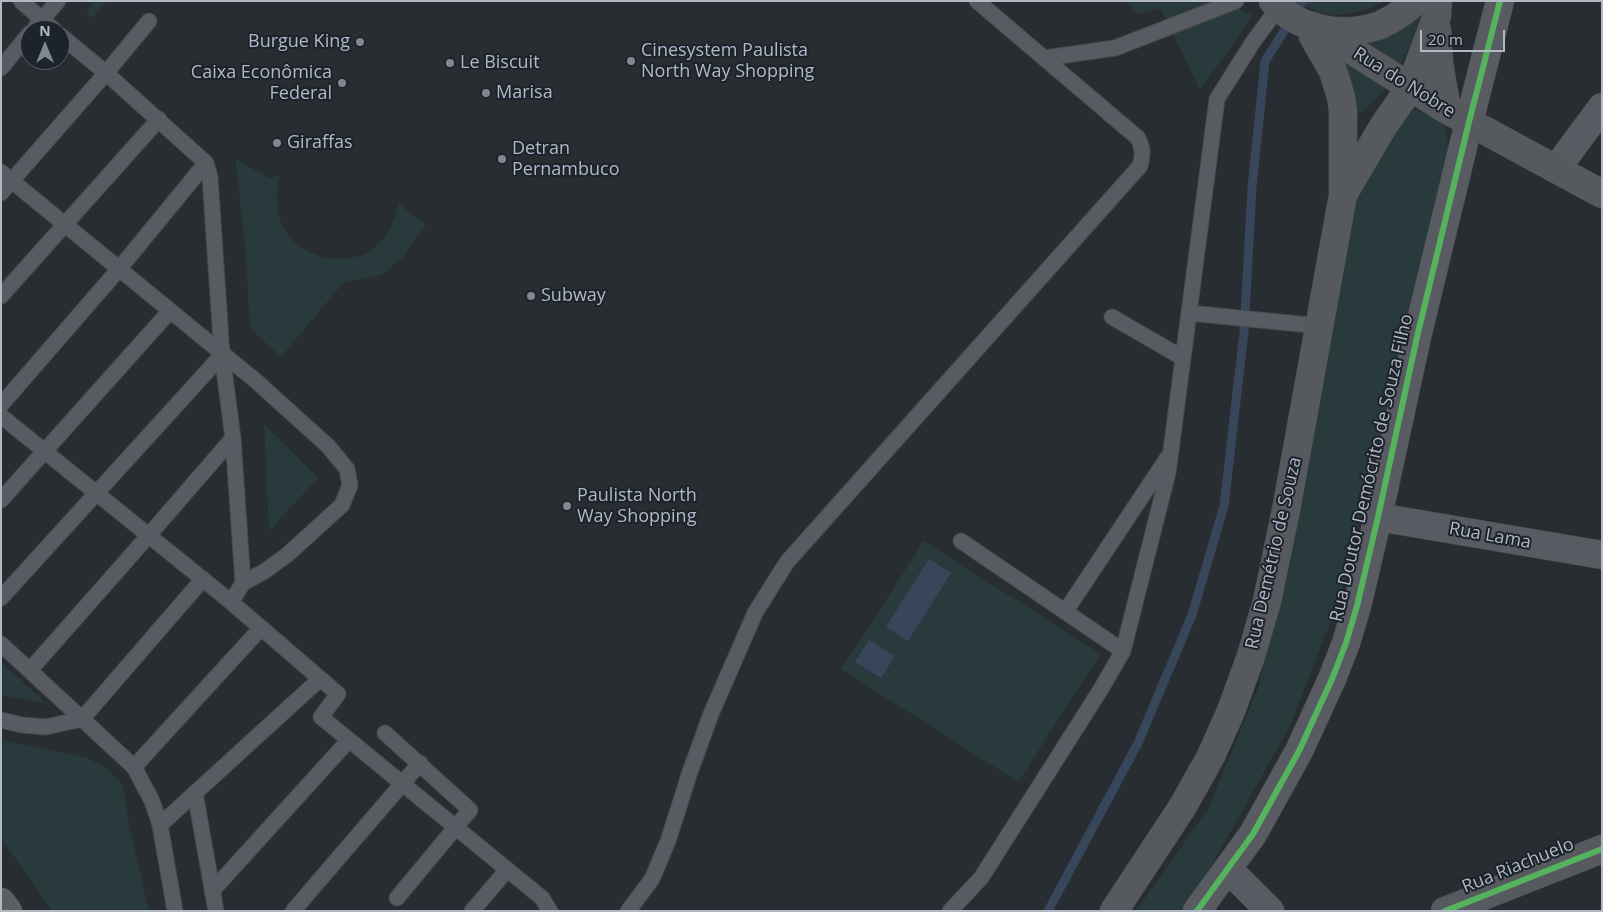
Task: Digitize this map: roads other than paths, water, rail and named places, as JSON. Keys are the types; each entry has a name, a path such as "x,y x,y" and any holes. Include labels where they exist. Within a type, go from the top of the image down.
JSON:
{"highway":[{"path":"1,902 8,911"}],"main road":[{"path":"1292,17 1335,31 1358,31 1381,25 1401,14 1430,6 1439,63 1458,116"},
{"name":"Rua Demétrio de Souza","path":"1343,195 1384,125 1410,88 1430,6"},
{"name":"Rua do Nobre","path":"1292,17 1458,116 1602,194"},
{"name":"Rua Demétrio de Souza","path":"1114,911 1178,814 1211,756 1231,711 1247,666 1266,601 1286,510 1343,195 1341,97 1333,71 1292,17"},
{"name":"Rua Riachuelo","path":"1444,911 1602,849"}],"street":[{"name":"Rua Doutor Demócrito de Souza Filho","path":"1197,911 1253,834 1299,751 1332,679 1346,643 1357,606 1378,517 1417,337 1458,116 1500,1"},
{"path":"1556,169 1602,107"},
{"name":"Rua Lama","path":"1378,517 1602,555"},
{"path":"1228,869 1270,911"}],"lane":[{"path":"21,1 34,20"},
{"path":"41,20 58,1"},
{"path":"628,911 652,879 668,840 711,714 755,613 787,562 1140,166 1143,156 1138,138 977,1"},
{"path":"1045,58 1115,48 1236,1"},
{"path":"950,911 981,878 1101,689 1123,651 1168,473 1217,98 1253,42 1292,17"},
{"path":"1,193 7,176 106,73 149,21"},
{"path":"70,43 206,162 210,177 222,355 233,438 243,583"},
{"path":"1,68 20,45"},
{"path":"1,296 159,119"},
{"path":"1,405 119,269 206,162"},
{"path":"7,176 256,382 328,446 347,469 350,485 342,505 287,555 265,571 243,583 231,602"},
{"path":"1,500 170,311"},
{"path":"1189,313 1319,326"},
{"path":"1112,318 1183,358"},
{"path":"1,598 222,355"},
{"path":"1,416 231,602 338,694 321,717 542,898 550,911"},
{"path":"30,670 233,438"},
{"path":"1065,612 1171,453"},
{"path":"961,541 1123,651"},
{"path":"1,720 22,725 46,727 82,719 203,579"},
{"path":"134,767 261,628"},
{"path":"1,644 134,767 152,802 160,825 175,911"},
{"path":"160,825 320,679"},
{"path":"386,733 470,810 397,898"},
{"path":"212,891 349,740"},
{"path":"292,911 420,763"},
{"path":"195,793 216,911"},
{"path":"472,911 508,870"}],"water":[{"path":"929,559 951,573 908,641 886,627"},
{"path":"869,640 895,656 881,678 855,662"}],"waterway":[{"path":"1048,911 1138,743 1192,615 1224,506 1244,332 1252,188 1265,61 1303,1"}],"place":[{"name":"Burgue King","path":"360,42"},
{"name":"Cinesystem Paulista North Way Shopping","path":"631,61"},
{"name":"Le Biscuit","path":"450,63"},
{"name":"Caixa Econômica Federal","path":"342,83"},
{"name":"Marisa","path":"486,93"},
{"name":"Giraffas","path":"277,143"},
{"name":"Detran Pernambuco","path":"502,159"},
{"name":"Subway","path":"531,296"},
{"name":"Paulista North Way Shopping","path":"567,506"}]}
